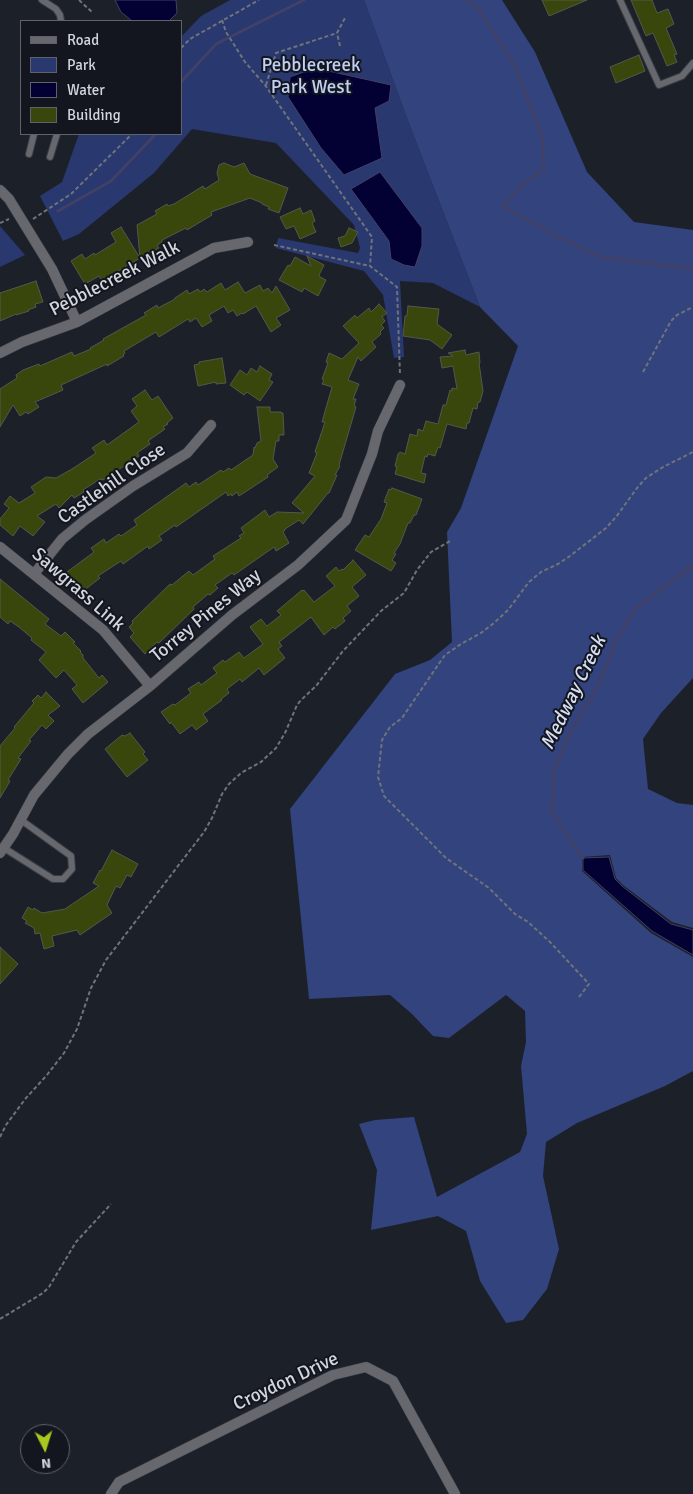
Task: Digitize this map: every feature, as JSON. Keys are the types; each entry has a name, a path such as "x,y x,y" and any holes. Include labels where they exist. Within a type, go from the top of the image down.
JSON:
{"street":[{"path":"0,190 9,199 52,269 76,322"},
{"name":"Pebblecreek Walk","path":"0,353 22,342 76,322 214,248 248,242"},
{"name":"Torrey Pines Way","path":"2,851 34,795 68,754 88,734 150,686 232,615 298,565 346,520 372,454 378,431 400,385"},
{"name":"Castlehill Close","path":"34,574 62,539 133,486 187,453 211,425"},
{"name":"Sawgrass Link","path":"0,547 103,630 150,686"},
{"name":"Croydon Drive","path":"111,1494 119,1482 333,1375 366,1367 393,1381 455,1494"}],"lane":[{"path":"42,0 56,9 61,20"},
{"path":"620,0 659,85 682,76 693,63"},
{"path":"28,154 34,135"},
{"path":"50,157 57,135"},
{"path":"2,851 52,879 63,879 72,869 71,856 21,820"}],"path":[{"path":"79,0 93,13"},
{"path":"83,3 86,0"},
{"path":"182,47 190,39 259,0"},
{"path":"340,46 337,34 345,18"},
{"path":"222,20 226,32 245,62 266,85 372,237 370,266"},
{"path":"266,85 276,53 337,34"},
{"path":"24,224 70,194 131,135"},
{"path":"274,245 370,266 397,287 400,385"},
{"path":"643,372 671,320 693,307"},
{"path":"579,997 589,984 550,942 528,922 515,914 489,888 446,858 384,796 378,777 382,740 390,727 402,718 446,655 494,623 508,610 529,582 541,572 570,556 606,528 646,478 693,452"},
{"path":"0,1137 6,1125 26,1098 64,1053 77,1029 91,988 106,960 197,843 210,824 222,794 229,784 276,748 301,700 316,686 343,651 381,611 404,593 417,570 431,552 452,540"},
{"path":"0,1319 43,1293 76,1242 111,1204"}],"green space":[{"name":"Pebblecreek Park West","path":"230,0 364,0 408,121 480,307 433,283 400,281 404,357 394,358 383,295 364,271 276,248 278,238 358,253 360,248 354,225 276,143 192,129 154,173 79,234 63,241 40,196 62,182 79,135 182,135 182,36 201,16"},
{"path":"0,226 25,255 0,267"}],"shaded area":[{"path":"364,0 502,0 535,52 587,172 634,222 693,230 693,678 661,713 643,739 648,789 677,803 693,805 693,928 672,922 623,885 616,878 610,855 582,857 582,871 651,933 693,957 693,1071 665,1086 577,1123 546,1142 543,1176 559,1249 547,1289 523,1320 506,1323 480,1281 466,1231 438,1216 371,1230 377,1170 359,1124 375,1120 414,1117 437,1197 520,1152 527,1134 521,1066 526,1042 525,1011 506,995 449,1038 433,1036 390,995 309,999 290,809 395,674 430,660 452,642 447,532 461,508 518,346 480,307 408,121"}],"water":[{"path":"115,0 176,0 177,13 170,20 131,20 121,12"},
{"path":"315,68 391,85 389,101 375,108 382,158 344,175 321,148 288,97 290,77"},
{"path":"380,172 422,228 422,246 415,267 404,265 391,259 389,241 351,189"},
{"path":"609,857 615,879 622,886 671,924 693,930 693,955 652,931 583,870 583,858"}],"building":[{"path":"542,0 587,0 549,16"},
{"path":"631,0 652,0 657,13 668,9 674,24 666,28 677,54 674,55 677,62 667,66 653,33 646,36"},
{"path":"639,55 645,71 616,83 610,67"},
{"path":"224,163 234,167 244,163 250,174 288,188 279,213 268,209 269,207 250,198 211,212 212,215 187,230 186,228 162,240 157,245 159,248 140,258 137,225 157,214 155,211 167,204 168,206 174,204 203,186 205,189 219,180 217,173 219,165"},
{"path":"300,208 303,214 311,210 315,221 312,223 316,232 300,239 294,226 286,229 280,217"},
{"path":"121,227 140,258 102,281 99,276 85,284 71,261 82,254 85,259 94,253 95,255 116,242 111,233"},
{"path":"349,228 358,232 352,243 341,247 338,238 345,236"},
{"path":"307,256 324,265 319,275 326,280 318,296 304,288 302,292 279,280 295,257 311,266"},
{"path":"36,281 43,302 35,304 36,307 29,311 0,321 0,293"},
{"path":"238,282 245,293 260,285 263,291 268,288 272,293 276,286 290,310 276,318 281,325 271,332 256,306 237,316 233,310 228,313 224,306 209,315 212,321 202,327 196,318 190,322 188,319 159,337 156,332 124,351 124,356 107,366 107,364 61,385 63,390 35,402 39,407 28,414 26,412 20,416 13,405 0,427 0,389 17,378 16,375 23,370 39,364 40,366 72,352 74,356 91,349 103,339 146,315 144,313 157,305 158,308 187,290 189,294 198,289 200,292 204,289 207,292 221,283 225,290"},
{"path":"379,304 387,313 382,317 385,321 381,325 384,328 380,332 381,334 372,342 376,347 361,361 358,357 348,380 359,384 353,399 356,399 354,406 356,407 340,466 329,493 303,524 299,520 285,529 283,532 289,543 276,551 274,547 234,575 232,573 215,585 218,588 193,607 194,609 145,654 130,637 134,633 129,627 133,623 132,621 170,584 172,585 189,571 193,575 215,559 213,556 241,538 239,536 244,533 241,528 265,510 269,517 277,512 304,513 292,503 315,476 309,473 317,453 315,452 325,422 322,422 332,387 322,384 329,353 342,359 359,343 343,326 355,315 357,318 369,308 371,312"},
{"path":"408,306 439,309 437,324 452,335 442,349 430,340 403,336"},
{"path":"465,350 466,355 479,352 483,391 477,409 473,408 466,429 447,424 440,448 438,447 435,456 428,454 427,457 425,456 421,473 426,474 424,483 395,474 398,454 400,452 405,454 410,434 417,436 418,429 423,431 426,421 438,424 443,405 446,405 450,390 452,391 452,388 457,389 453,366 442,368 440,357 453,356 448,353"},
{"path":"222,358 226,383 216,384 216,382 198,386 194,365 199,364 199,362"},
{"path":"260,366 272,374 269,380 273,382 260,401 247,392 244,395 230,385 240,370 247,375 251,368 257,372"},
{"path":"145,390 152,400 158,396 173,418 163,427 165,429 148,441 150,444 137,453 139,456 103,480 100,479 74,498 72,495 59,508 56,504 37,516 45,522 33,536 20,526 13,536 0,525 0,519 9,508 4,504 10,496 19,503 35,493 31,487 46,477 56,478 72,469 96,453 92,448 104,440 107,445 139,422 131,411 137,406 132,399"},
{"path":"257,407 270,407 270,412 283,413 284,435 279,435 279,441 276,441 273,459 278,467 267,475 268,477 239,496 237,492 232,496 231,494 228,496 226,492 176,527 175,525 159,536 162,540 149,549 148,546 123,564 121,561 98,576 100,578 83,591 80,589 67,572 94,552 91,548 104,539 106,543 119,534 121,536 137,525 134,520 186,483 189,487 196,482 198,485 221,470 223,472 229,468 231,470 253,455 254,447 261,441"},
{"path":"392,488 422,499 416,515 408,523 400,544 394,553 396,554 392,560 396,563 391,571 355,550 365,535 369,537 381,519 387,503 384,502 389,489 391,490"},
{"path":"353,560 366,575 352,587 359,596 347,606 351,611 343,618 345,621 335,629 333,627 324,635 311,617 279,642 282,646 278,649 285,658 264,675 259,668 242,682 240,679 227,689 229,693 203,714 208,721 196,730 192,725 180,734 171,722 170,724 161,712 173,704 175,705 191,693 188,689 199,682 201,685 217,673 213,668 223,660 225,662 239,652 244,658 263,644 250,627 261,619 267,626 281,615 277,611 302,590 314,602 335,586 326,576 336,567 339,571 343,570"},
{"path":"0,579 49,619 45,624 61,636 65,632 75,642 73,643 81,651 83,658 99,678 102,675 108,682 83,703 72,689 77,685 64,670 56,678 39,660 46,652 19,627 10,621 8,624 0,617"},
{"path":"46,692 60,706 48,715 54,721 46,729 42,725 29,740 31,741 18,758 21,759 0,798 0,746 34,703 32,701 38,695 41,698"},
{"path":"130,733 145,752 143,754 148,760 127,777 105,749 122,735 125,736"},
{"path":"112,850 138,864 131,877 127,875 120,888 116,886 107,905 112,913 80,935 77,930 52,936 54,946 44,949 40,933 35,934 34,928 25,923 27,921 22,918 28,907 42,913 65,909 99,886 93,883"},
{"path":"0,947 18,964 0,984"}],"waterway":[{"path":"182,81 216,44 304,0"},
{"path":"467,0 479,9 516,68 542,137 544,169 523,184 503,206 556,236 601,257 693,269"},
{"path":"58,211 111,181 154,135"},
{"name":"Medway Creek","path":"583,858 552,813 554,770 571,731 598,687 616,641 635,609 693,565"}]}
